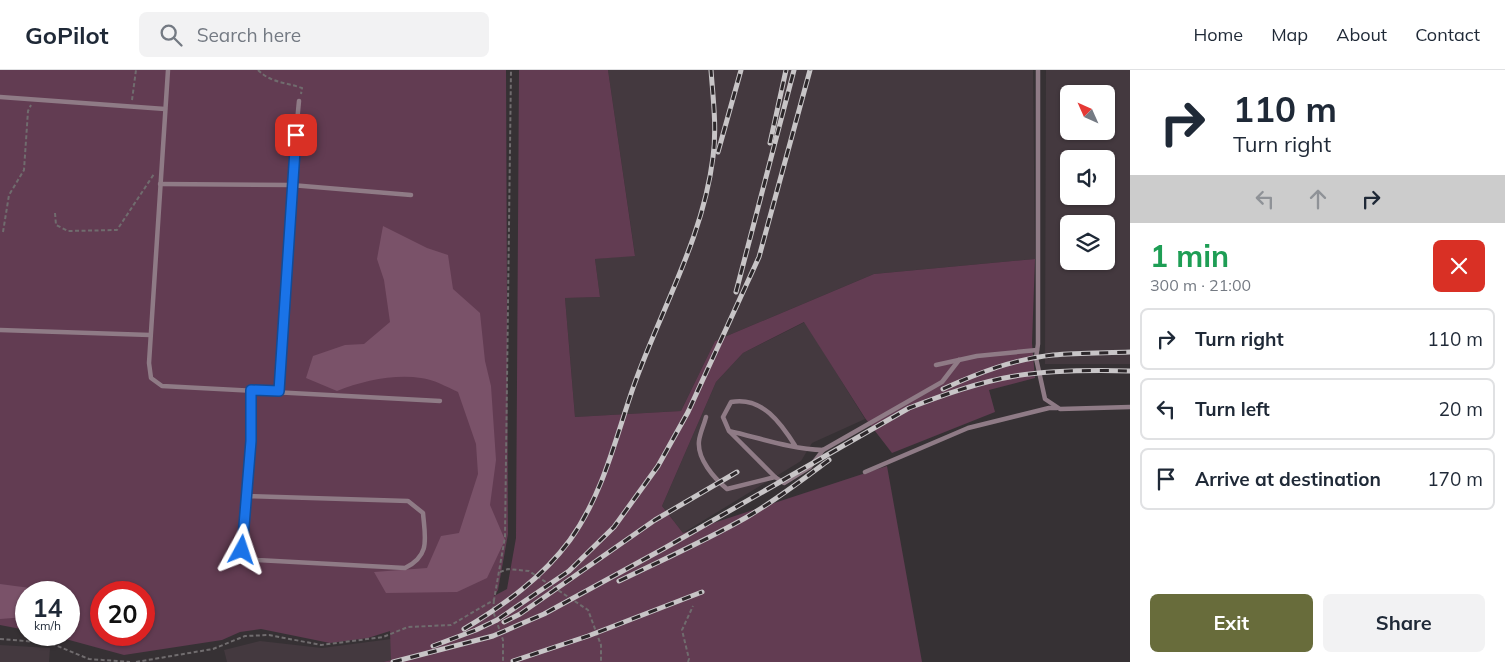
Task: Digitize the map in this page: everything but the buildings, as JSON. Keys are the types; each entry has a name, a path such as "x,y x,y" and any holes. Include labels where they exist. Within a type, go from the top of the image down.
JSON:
{"lane":[{"path":"168,70 150,335 149,363 151,378 162,386 440,401"},
{"path":"1038,70 1036,358 1045,399 1060,409"},
{"path":"0,97 165,109"},
{"path":"279,391 291,185 299,101"},
{"path":"160,184 291,185 411,195"},
{"path":"0,330 150,335"},
{"path":"936,365 959,360 1037,350"},
{"path":"796,447 778,421 764,408 740,400 731,402 723,417 730,431 784,483 810,467 823,450 942,382 959,360"},
{"path":"246,496 408,501 423,513 425,545 418,561 405,568 257,560 242,550 246,496 251,441 251,390"},
{"path":"865,472 968,428 1049,408 1130,407"},
{"path":"706,417 699,442 705,462 715,478 726,489 776,476"},
{"path":"730,431 796,447 823,450"}],"path":[{"path":"132,107 136,70"},
{"path":"258,70 268,80 287,82 302,88 299,101"},
{"path":"503,662 503,640 493,611 505,537 511,70"},
{"path":"3,232 8,195 24,170 28,111 35,100"},
{"path":"55,212 56,225 68,231 118,230 138,194 162,163"},
{"path":"500,572 508,569 529,571 588,610 601,645 601,662"},
{"path":"136,662 212,649 245,636 269,635 321,645 383,637 408,627 451,625 494,600"},
{"path":"688,662 689,659 682,630 693,606"},
{"path":"0,639 50,643 89,659 130,662"}],"shaded area":[{"path":"0,70 506,70 508,534 498,590 494,596 507,589 516,538 519,70 608,70 635,256 595,259 600,297 565,298 575,417 681,411 715,341 874,274 1035,259 1032,343 1035,378 989,390 995,412 892,453 865,418 804,322 743,353 716,382 662,506 683,533 887,466 922,662 383,662 391,660 390,631 368,638 330,643 261,629 240,632 222,640 124,655 91,646 155,646 155,581 90,581 90,646 80,643 80,581 15,581 15,628 0,625"},
{"path":"608,70 1033,70 1035,259 874,274 715,341 681,411 575,417 565,298 600,297 595,259 635,255"},
{"path":"1046,70 1130,70 1130,364 1045,364"},
{"path":"383,226 427,248 448,255 453,289 480,313 485,361 491,386 496,460 490,505 505,540 487,578 457,592 386,593 374,572 427,568 441,536 459,533 478,474 476,444 458,392 430,380 411,377 378,379 337,391 306,378 313,356 345,345 364,344 390,322 384,280 377,259"},
{"path":"805,322 865,419 812,443 801,461 683,533 662,506 716,382 743,353"},
{"path":"0,584 15,586 15,618 0,619"},
{"path":"391,639 391,660 383,662 227,662 224,650 260,641 322,648"},
{"path":"0,645 50,648 49,662 0,662"}],"railway":[{"path":"464,629 522,590 547,567 570,540 600,485 633,388 700,217 708,187 715,135 711,70"},
{"path":"718,152 741,70"},
{"path":"770,143 786,70"},
{"path":"736,292 794,70"},
{"path":"433,646 497,620 569,571 614,527 658,466 688,412 759,257 810,70"},
{"path":"943,389 983,372 1010,363 1039,357 1081,353 1130,352"},
{"path":"393,662 493,636 544,614 663,549 909,408 975,385 1015,376 1072,371 1130,371"},
{"path":"619,581 747,517 779,497 829,460"},
{"path":"504,622 520,614 655,520 737,472"},
{"path":"513,661 588,636 702,592"}],"route":[{"path":"242,550 251,441 251,390 279,391 291,185 296,135"}]}
